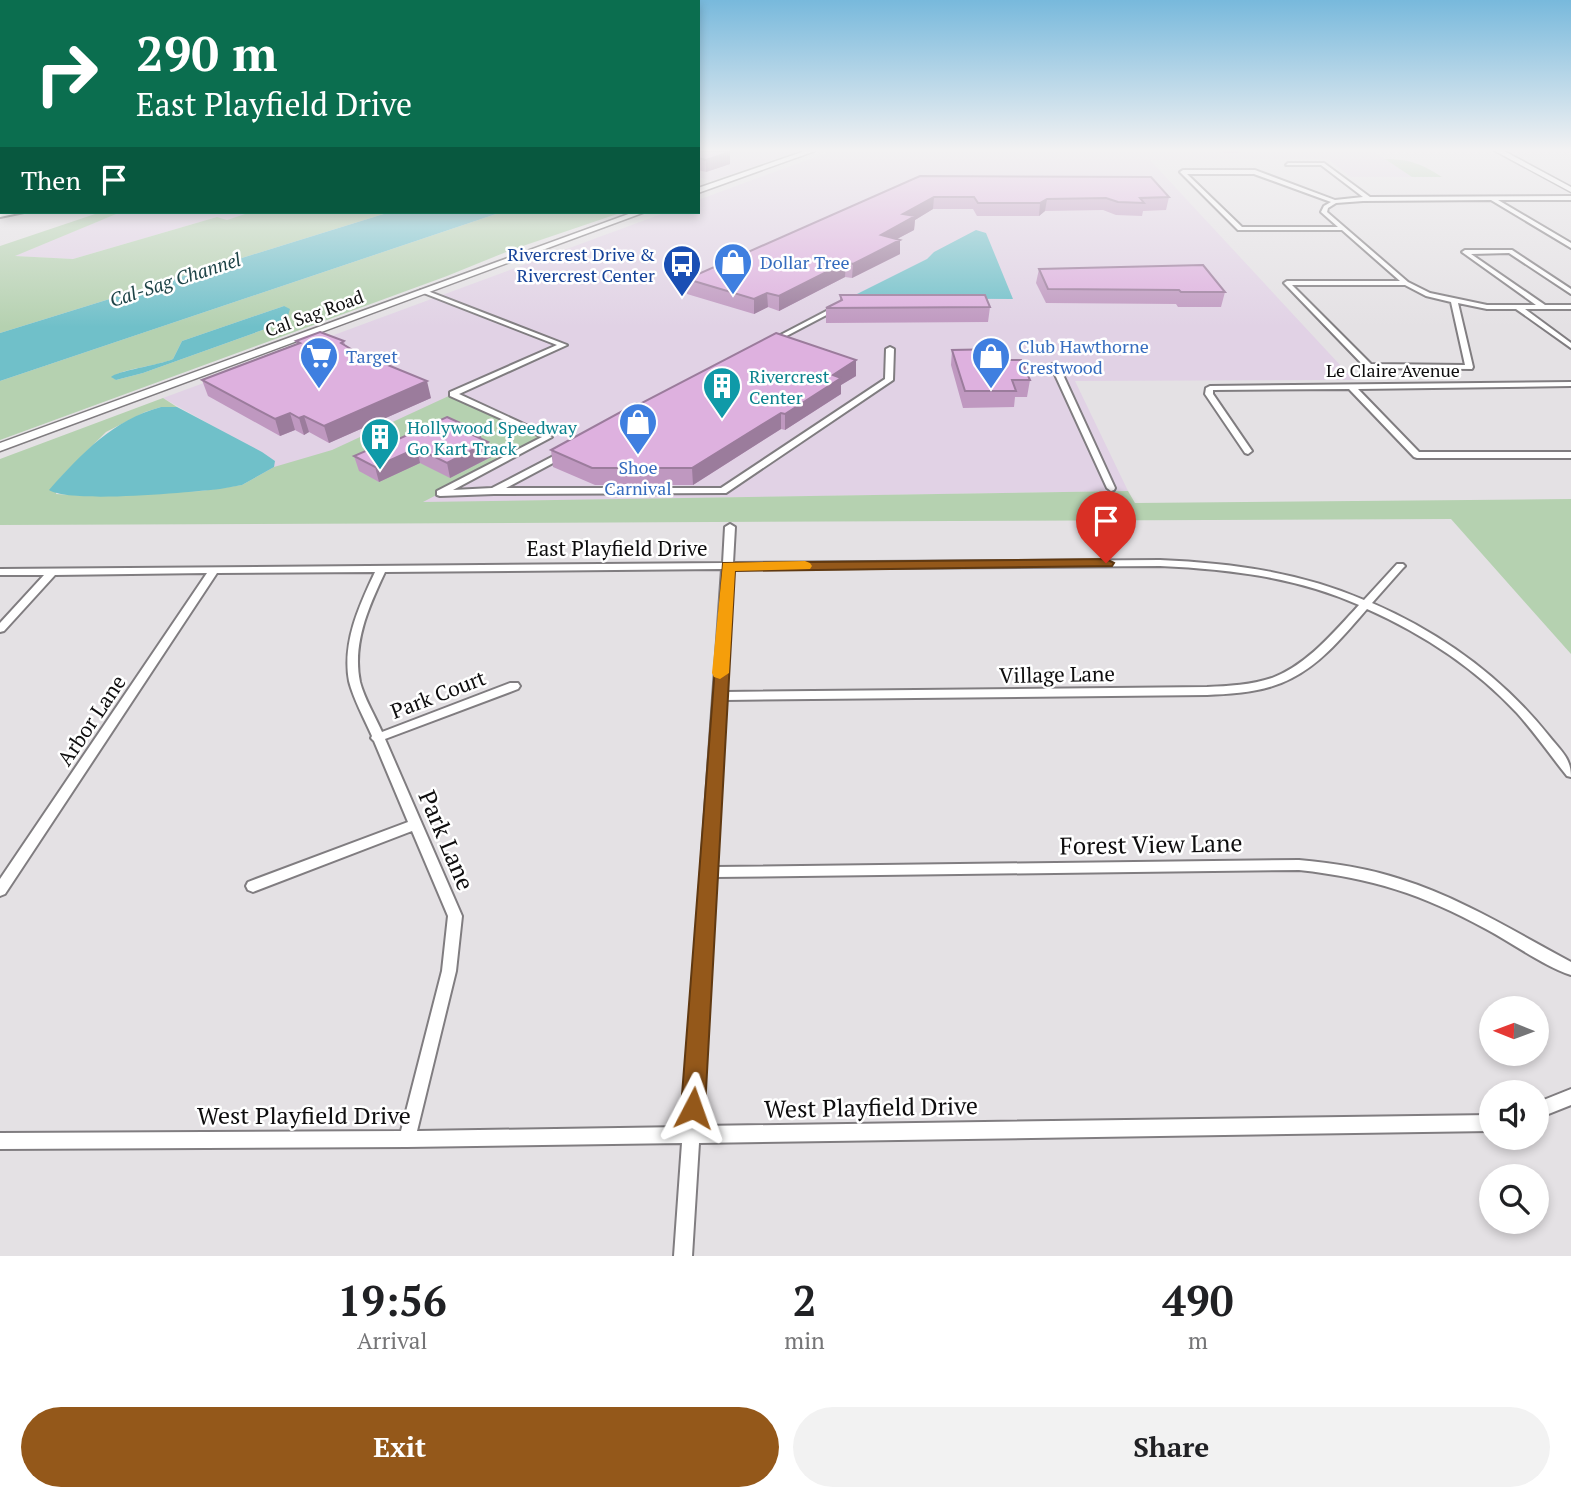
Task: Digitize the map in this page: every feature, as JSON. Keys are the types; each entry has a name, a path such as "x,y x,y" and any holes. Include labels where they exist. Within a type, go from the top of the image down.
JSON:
{"main road":[{"name":"Cal Sag Road","path":"0,447 635,214"}],"street":[{"path":"1221,210 1240,229 1341,229"},
{"path":"1324,210 1341,229 1406,283 1421,292 1454,302 1519,308 1571,307"},
{"path":"1511,210 1571,246"},
{"path":"1543,308 1466,250 1510,251 1571,292"},
{"path":"1406,283 1287,283 1369,366 1469,367 1454,302"},
{"path":"423,291 563,345 453,394 548,436 440,493 723,491 889,380 890,349"},
{"path":"1519,308 1571,346"},
{"path":"764,346 834,309"},
{"path":"1055,366 1111,488"},
{"name":"Le Claire Avenue","path":"1248,451 1209,394 1210,388 1571,384"},
{"path":"1351,386 1417,455 1571,455"},
{"path":"494,491 575,448"},
{"path":"683,1256 730,527"},
{"name":"East Playfield Drive","path":"0,572 1197,563 1278,575 1364,604 1405,622 1464,659 1514,703 1571,773"},
{"name":"Village Lane","path":"719,696 1233,690 1265,684 1290,675 1313,658 1400,566"},
{"name":"Park Lane","path":"382,568 358,622 353,652 359,697 455,916 449,971 407,1139"},
{"name":"Arbor Lane","path":"0,890 214,570"},
{"path":"0,629 52,572"},
{"name":"Park Court","path":"377,738 514,686"},
{"path":"253,886 416,824"},
{"name":"Forest View Lane","path":"709,872 1299,865 1327,868 1380,878 1438,898 1571,969"},
{"path":"1549,1106 1571,1097"},
{"name":"West Playfield Drive","path":"0,1141 407,1139 1479,1123"}],"shaded area":[{"name":"Rivercrest Center","path":"700,210 1196,210 1354,380 1075,381 1128,491 228,506 275,461 163,398 662,214 700,214"},
{"path":"116,214 245,214 227,220 217,217 73,259 13,256"}],"green space":[{"path":"95,214 116,214 15,256 73,259 217,217 227,220 245,214 384,214 0,333 0,246"},
{"path":"496,214 617,214 511,250 0,440 0,381","holes":["284,306 287,319 143,373 116,380 112,377 173,359 182,341"]},
{"path":"453,394 548,437 423,502 1128,491 1135,503 1571,499 1571,654 1451,519 0,525 0,459 163,398 177,407 161,407 145,412 106,432 60,478 56,494 89,496 201,491 242,485 274,467 332,450"}],"water":[{"name":"Cal-Sag Channel","path":"384,214 496,214 0,381 0,333"},
{"path":"976,230 986,233 1013,299 849,298 927,259 934,252"},
{"path":"284,306 290,309 287,319 271,327 143,373 116,380 111,377 173,359 182,341"},
{"path":"161,407 177,407 262,452 275,461 274,467 242,485 220,489 105,497 62,494 49,490 86,451 113,429"}],"building":[{"path":"844,210 911,210 903,214 915,216 881,235 900,240 853,264 846,262 779,296 767,293 754,299 687,279"},
{"path":"1203,265 1225,292 1048,289 1039,269"},
{"path":"840,295 985,295 990,307 826,308 842,300"},
{"name":"Target","path":"320,332 344,341 341,343 356,352 427,381 324,426 304,416 299,418 290,413 275,419 202,380 300,343 296,341"},
{"name":"Rivercrest Center","path":"776,333 856,360 833,375 841,378 692,468 592,468 551,450 637,403 640,404"},
{"path":"1001,349 1005,360 1021,360 1030,380 1012,380 1016,391 965,391 952,350"},
{"path":"447,417 480,432 473,435 488,442 447,463 417,448 375,467 354,456 377,446 381,447"}],"slow traffic":[{"path":"720,673 728,566 805,566"}],"place":[{"name":"Dollar Tree","path":"733,296"},
{"name":"Rivercrest Drive & Rivercrest Center","path":"682,298"},
{"name":"Target","path":"319,390"},
{"name":"Club Hawthorne Crestwood","path":"991,390"},
{"name":"Rivercrest Center","path":"722,420"},
{"name":"Shoe Carnival","path":"638,456"},
{"name":"Hollywood Speedway Go Kart Track","path":"380,471"}],"route":[{"path":"693,1108 728,566 1106,563"}]}
